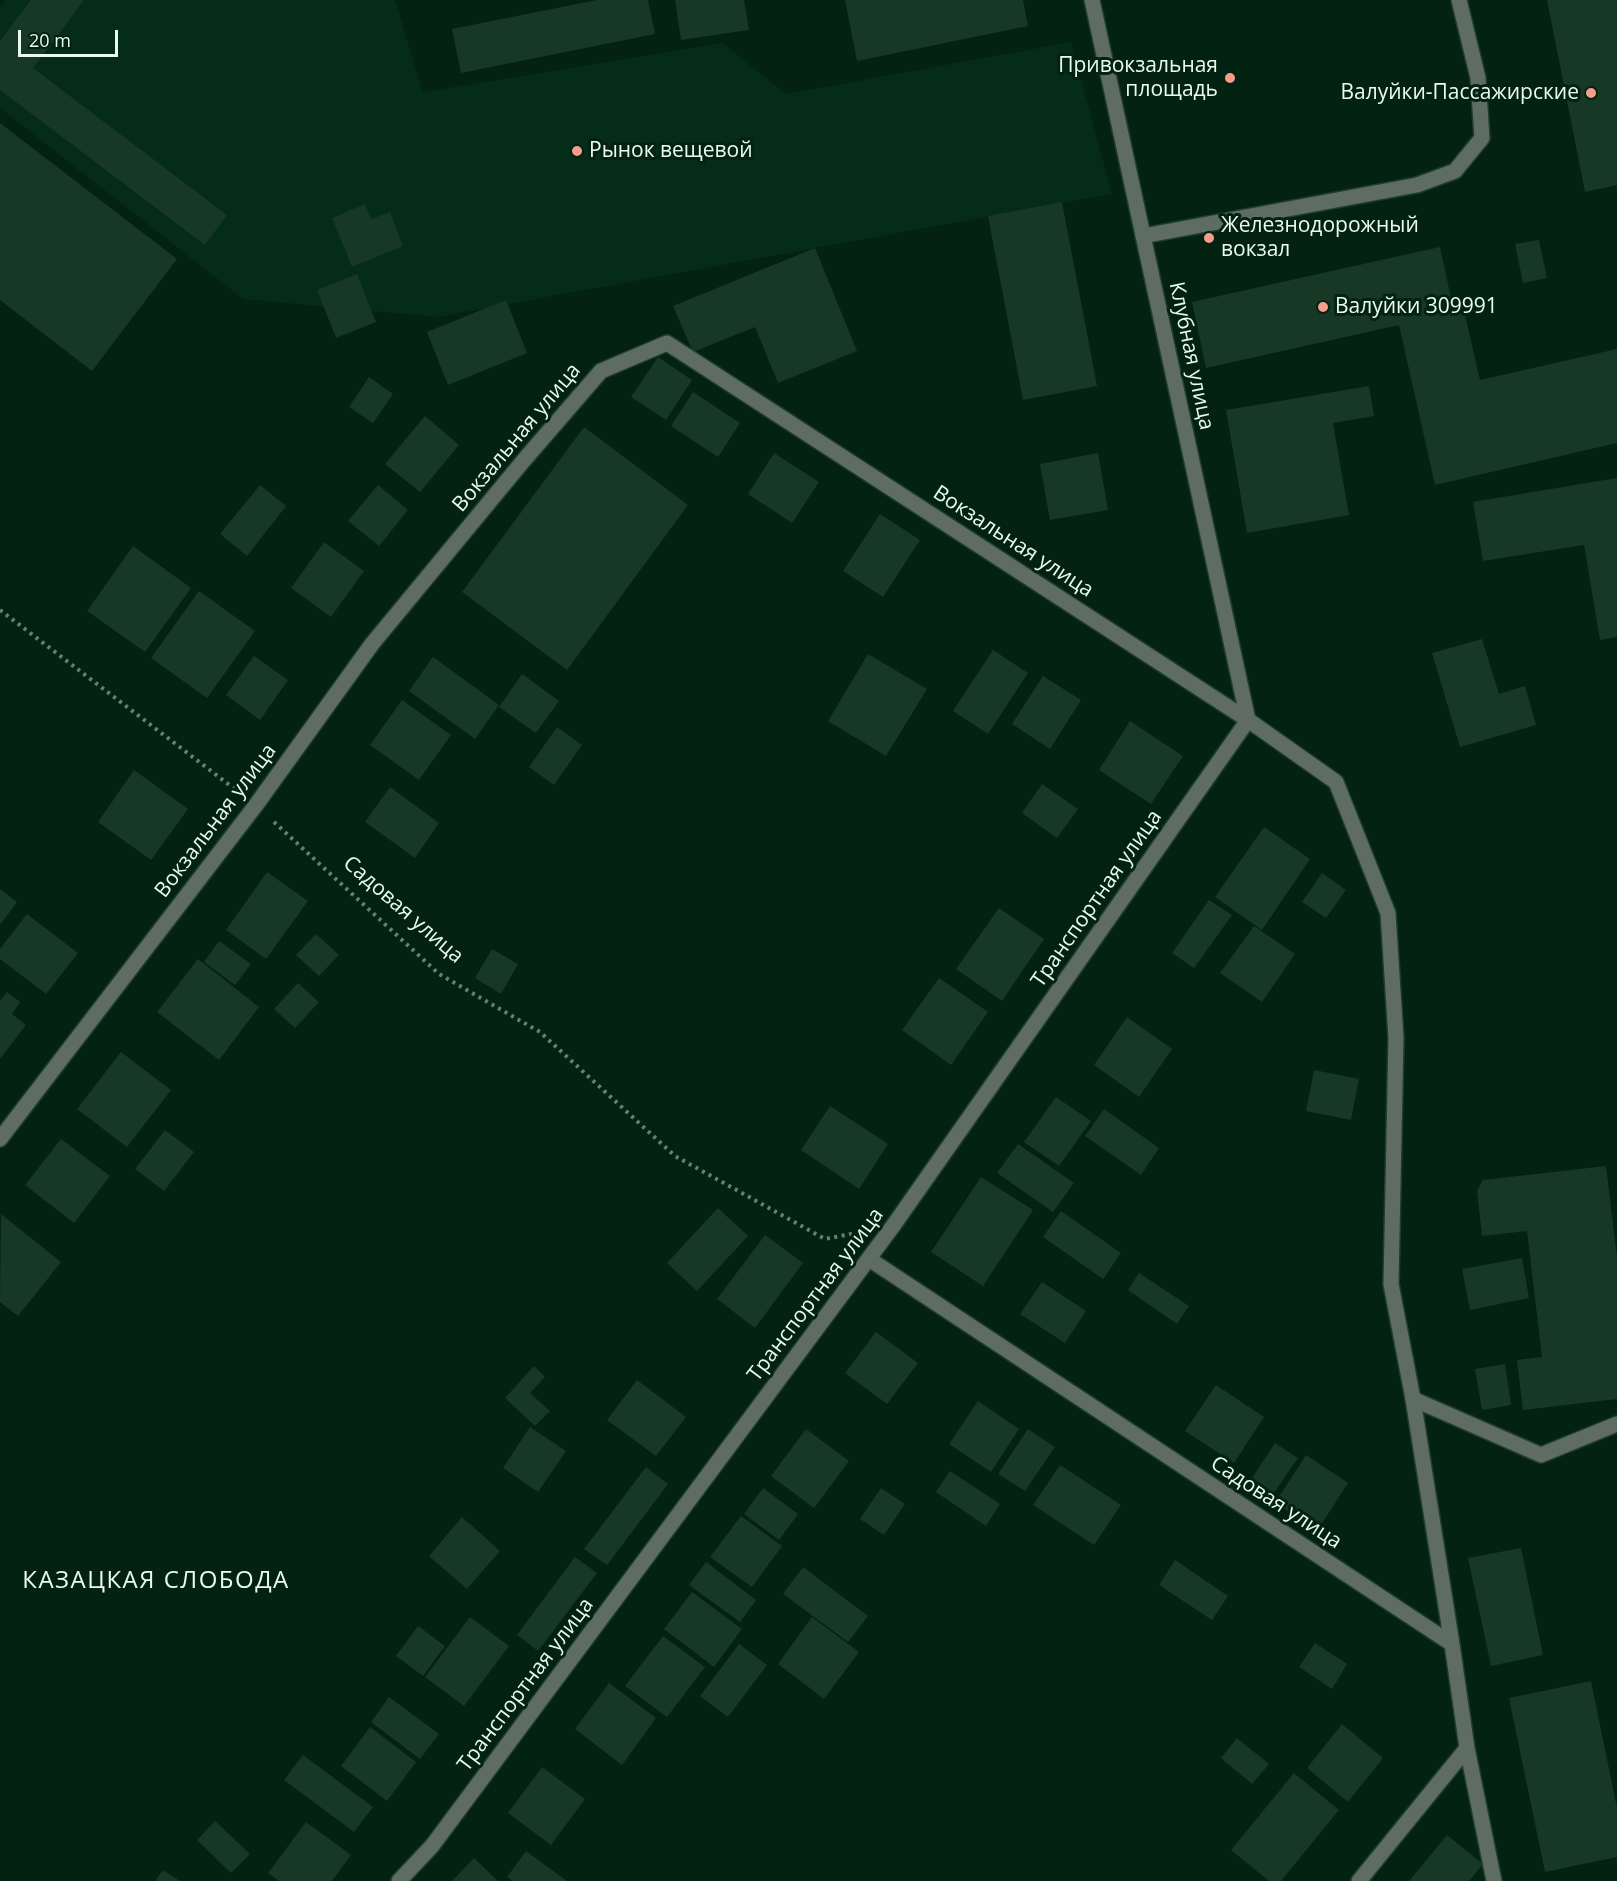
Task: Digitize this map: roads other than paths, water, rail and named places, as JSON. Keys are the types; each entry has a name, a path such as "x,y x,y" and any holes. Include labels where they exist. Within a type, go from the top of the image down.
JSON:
{"street":[{"name":"Клубная улица","path":"1092,0 1248,720"},
{"path":"1143,236 1416,185 1455,171 1482,138 1478,78 1459,0"},
{"name":"Вокзальная улица","path":"0,1139 256,805 372,644 601,371 668,343 1248,720"},
{"path":"1248,720 1336,782 1388,913 1396,1038 1391,1284 1413,1399 1467,1748 1494,1881"},
{"name":"Транспортная улица","path":"399,1881 432,1846 869,1259 1248,720"},
{"name":"Садовая улица","path":"869,1259 1452,1644"},
{"path":"1413,1399 1541,1455 1617,1424"},
{"path":"1359,1881 1467,1748"}],"place":[{"name":"Привокзальная площадь","path":"1230,78"},
{"name":"Валуйки-Пассажирские","path":"1591,93"},
{"name":"Рынок вещевой","path":"577,151"},
{"name":"Железнодорожный вокзал","path":"1209,238"},
{"name":"Валуйки 309991","path":"1323,307"}],"district":[{"name":"КАЗАЦКАЯ СЛОБОДА","path":"156,1581"}]}
